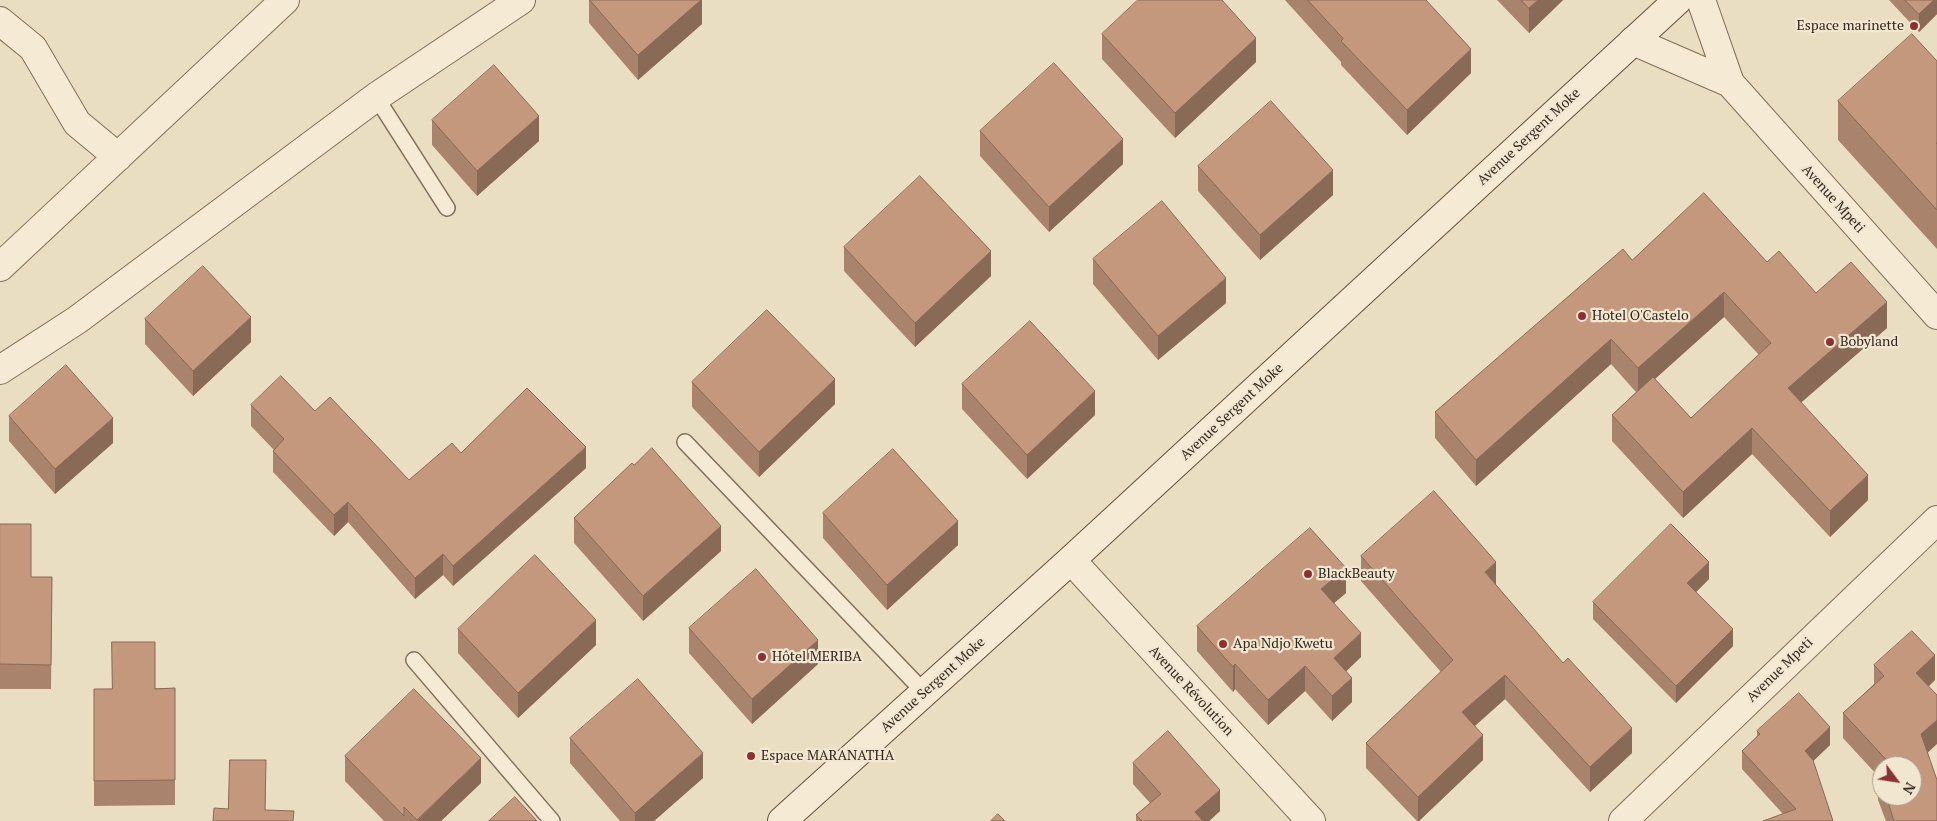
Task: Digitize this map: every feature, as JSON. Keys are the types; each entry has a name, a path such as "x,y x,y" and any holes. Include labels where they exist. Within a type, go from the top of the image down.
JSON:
{"street":[{"path":"0,267 285,0"},
{"path":"0,370 77,320 376,97 521,0"},
{"name":"Avenue Mpeti","path":"1701,0 1730,83 1937,315"},
{"name":"Avenue Sergent Moke","path":"782,821 1071,560 1633,41 1666,4"},
{"path":"0,21 33,48 77,123 118,157"},
{"name":"Avenue Mpeti","path":"1633,41 1730,83"},
{"name":"Avenue Mpeti","path":"1623,821 1937,520"},
{"name":"Avenue Révolution","path":"1071,560 1311,821"}],"lane":[{"path":"376,97 447,208"},
{"path":"685,442 925,693"},
{"path":"414,660 552,821"}],"building":[{"path":"590,0 701,0 638,55"},
{"path":"1138,0 1222,0 1256,38 1175,113 1102,34"},
{"path":"1308,0 1426,0 1471,49 1407,110 1341,41 1343,39"},
{"path":"1521,0 1538,0 1529,8"},
{"path":"1905,0 1934,0 1919,14"},
{"path":"1912,34 1937,61 1937,210 1838,101"},
{"path":"1054,63 1123,139 1049,207 980,131"},
{"path":"494,65 539,116 477,171 432,120"},
{"path":"1271,101 1333,170 1260,235 1198,166"},
{"path":"920,176 991,251 915,323 844,247"},
{"path":"1704,193 1767,262 1779,251 1816,293 1851,262 1887,302 1788,388 1868,475 1830,511 1752,428 1683,492 1612,415 1653,377 1691,418 1771,343 1724,292 1638,368 1611,339 1476,460 1435,412 1623,249 1632,260"},
{"path":"1162,201 1226,278 1158,336 1093,259"},
{"path":"203,266 251,317 193,371 145,319"},
{"path":"767,310 835,379 759,452 692,382"},
{"path":"1030,321 1095,391 1027,455 962,384"},
{"path":"66,365 113,418 55,469 9,416"},
{"path":"281,376 315,411 330,397 409,480 452,443 461,453 527,388 586,447 453,566 443,554 415,578 348,502 334,515 273,451 284,439 251,405"},
{"path":"652,448 721,526 643,596 574,518 632,463 634,465"},
{"path":"893,449 958,521 887,585 823,513"},
{"path":"1434,491 1496,562 1485,572 1563,663 1568,658 1632,728 1590,767 1505,675 1462,712 1483,735 1418,797 1366,743 1453,660 1361,556"},
{"path":"0,524 31,524 31,577 52,577 51,665 0,664"},
{"path":"1671,524 1709,562 1687,583 1733,629 1676,686 1593,602"},
{"path":"1310,528 1346,568 1321,589 1361,633 1334,658 1352,678 1332,696 1305,666 1268,700 1235,664 1233,667 1197,626"},
{"path":"535,555 596,620 518,693 458,629"},
{"path":"756,569 818,640 752,699 689,628"},
{"path":"1912,631 1935,655 1916,673 1937,695 1937,720 1921,734 1937,780 1937,821 1894,821 1889,806 1922,806 1922,756 1883,756 1843,713 1884,676 1874,665"},
{"path":"112,642 155,642 155,689 175,688 175,780 94,781 94,689 112,689"},
{"path":"638,679 703,753 635,813 570,738"},
{"path":"414,689 481,758 417,820 404,807 404,816 345,756"},
{"path":"1799,693 1830,727 1805,751 1813,760 1833,821 1763,821 1796,809 1742,751 1760,734 1757,731"},
{"path":"1168,731 1220,790 1195,812 1203,821 1142,821 1136,815 1161,794 1133,763"},
{"path":"230,760 266,760 265,810 294,811 293,821 213,821 214,808 228,809"},
{"path":"515,797 537,821 489,821"},
{"path":"998,814 1005,821 991,821"}],"place":[{"name":"Espace marinette","path":"1914,26"},
{"name":"Hotel O'Castelo","path":"1582,316"},
{"name":"Bobyland","path":"1830,342"},
{"name":"BlackBeauty","path":"1308,574"},
{"name":"Apa Ndjo Kwetu","path":"1223,644"},
{"name":"Hôtel MERIBA","path":"762,657"},
{"name":"Espace MARANATHA","path":"751,756"}]}
